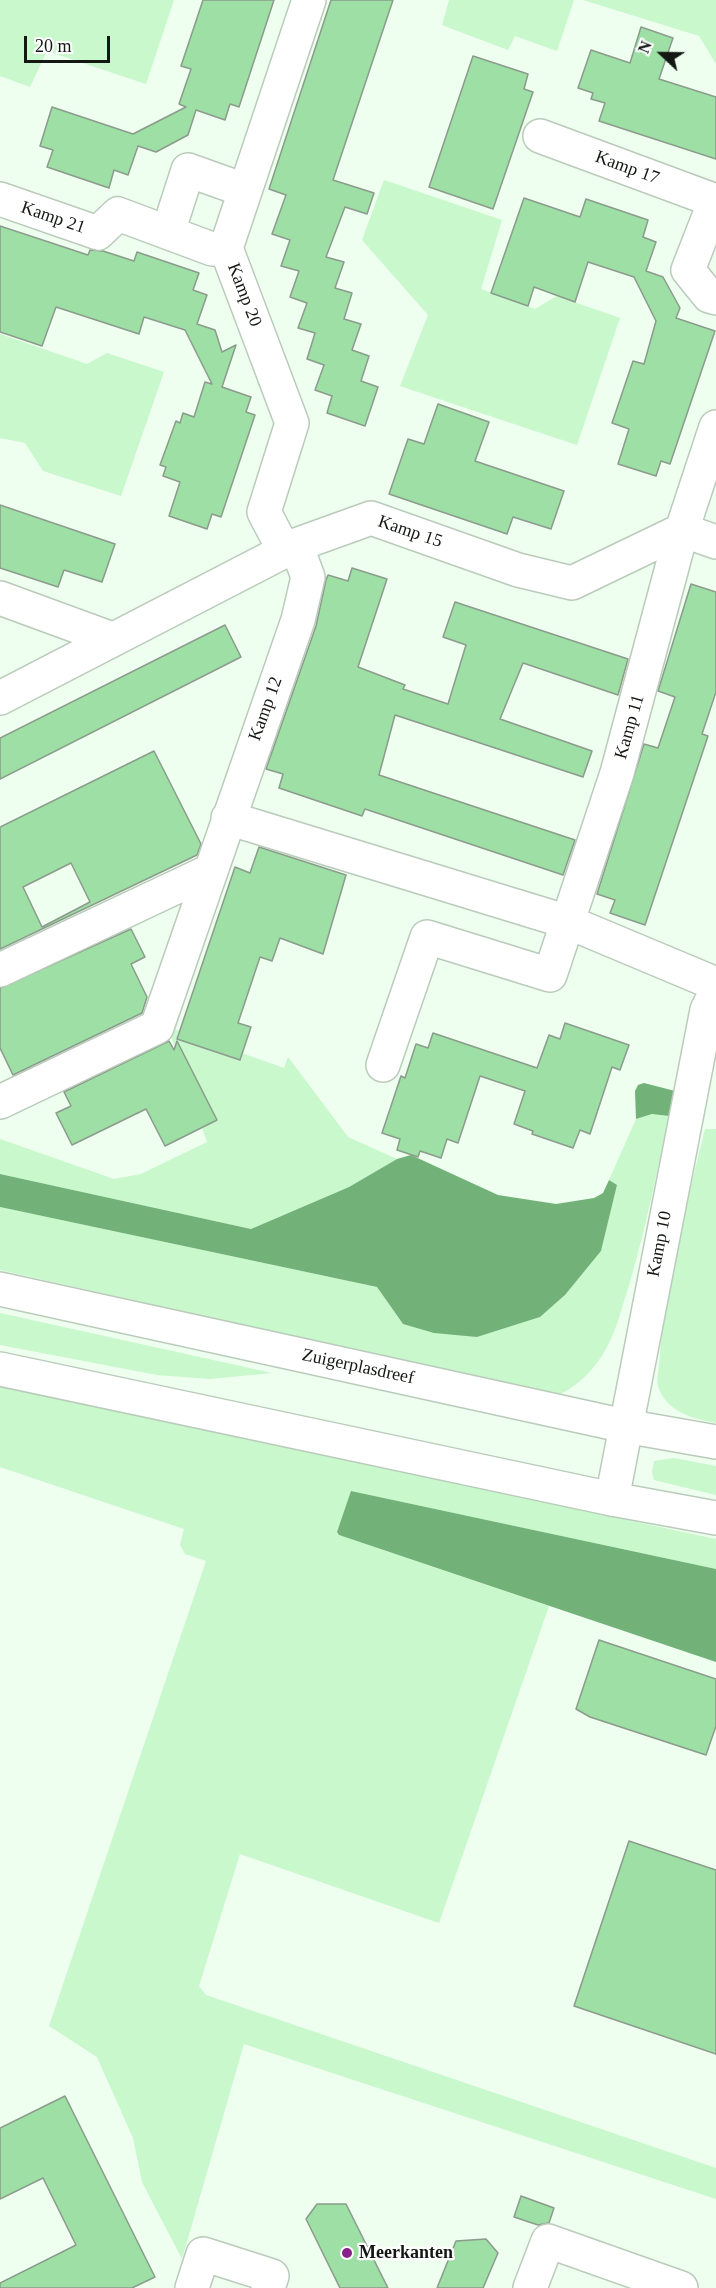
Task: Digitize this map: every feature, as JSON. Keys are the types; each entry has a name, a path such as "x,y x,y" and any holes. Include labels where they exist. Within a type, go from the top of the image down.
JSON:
{"street":[{"name":"Kamp 20","path":"290,549 264,512 292,423 226,248 309,0"},
{"name":"Kamp 17","path":"540,135 715,201 688,270 709,296 716,298"},
{"path":"168,232 188,170 244,190"},
{"name":"Kamp 21","path":"0,199 98,233 118,214 212,249 226,248"},
{"name":"Kamp 11","path":"383,1065 427,937 550,975 623,753 682,530 716,428"},
{"name":"Kamp 15","path":"0,698 290,549 371,518 518,570 573,583 682,530"},
{"path":"682,530 716,542"},
{"name":"Kamp 12","path":"0,1102 157,1027 298,620 308,577 290,549"},
{"path":"0,598 112,639"},
{"path":"228,818 568,922 716,984"},
{"path":"0,970 210,871"},
{"name":"Kamp 10","path":"612,1499 707,1010 716,992"},
{"name":"Zuigerplasdreef","path":"0,1289 625,1426 716,1442"},
{"path":"0,1369 612,1499 716,1518"},
{"path":"530,2288 548,2241 681,2288"},
{"path":"192,2288 203,2254 279,2284"}],"shaded area":[{"path":"0,0 174,0 146,84 47,51 30,87 0,76"},
{"path":"449,0 574,0 557,51 515,36 508,50 442,25"},
{"path":"583,0 716,0 716,64 699,36"},
{"path":"384,180 502,220 481,289 535,309 557,296 620,318 577,445 400,386 428,315 362,240"},
{"path":"0,334 87,364 107,353 164,372 121,496 43,471 25,443 0,438"},
{"path":"168,1027 284,1068 288,1057 348,1137 397,1159 349,1187 251,1229 0,1174 0,1139 114,1179 141,1174 207,1142"},
{"path":"644,1083 675,1091 669,1116 652,1114 636,1119 635,1091 638,1085"},
{"path":"652,1114 669,1116 641,1241 617,1323 598,1362 578,1383 555,1396 0,1270 0,1207 377,1287 403,1324 477,1337 540,1317 565,1295 601,1251 617,1185 609,1180 636,1119"},
{"path":"705,1129 716,1129 716,1423 689,1416 673,1408 658,1386 663,1326 672,1269"},
{"path":"411,1155 498,1195 556,1204 594,1198 603,1193 609,1180 617,1185 601,1251 565,1295 540,1317 477,1337 434,1333 403,1324 377,1287 0,1207 0,1174 251,1229 349,1187 397,1159"},
{"path":"0,1313 272,1373 210,1379 157,1375 0,1345"},
{"path":"0,1386 716,1539 716,1569 351,1491 339,1535 549,1606 439,1923 240,1854 199,1986 206,1995 716,2168 716,2199 244,2044 182,2259 142,2182 133,2138 97,2057 49,2026 206,1561 185,1554 180,1545 184,1529 0,1467"},
{"path":"674,1458 716,1466 716,1495 654,1480 652,1472 654,1461"},
{"path":"351,1491 716,1569 716,1662 339,1535 337,1532"}],"building":[{"path":"203,0 274,0 239,107 230,104 225,120 196,110 188,135 156,152 138,146 128,175 114,170 109,188 47,167 53,150 40,146 52,107 133,134 186,107 179,104 191,69 181,66"},
{"path":"331,0 393,0 333,180 374,193 367,214 345,207 326,257 344,262 335,288 352,293 344,319 361,324 352,350 369,356 361,381 378,387 365,426 327,413 332,396 315,390 324,365 307,359 315,333 298,328 307,303 290,297 299,271 281,266 290,240 272,234 286,195 269,189"},
{"path":"641,27 673,38 659,79 716,97 716,159 599,121 605,103 591,99 593,93 578,88 591,50 630,63"},
{"path":"473,56 528,74 524,89 533,92 493,209 429,187"},
{"path":"524,198 580,217 586,199 648,220 643,237 656,242 646,271 663,277 680,308 676,318 715,331 670,464 661,461 656,476 618,464 629,429 612,423 633,361 644,364 656,321 634,277 588,262 575,302 534,287 528,306 491,293"},
{"path":"0,226 88,255 90,250 103,251 134,261 137,252 199,273 193,290 207,295 197,324 215,330 222,352 236,345 222,387 251,397 246,412 255,415 221,517 212,514 207,529 169,516 180,482 163,476 166,467 160,465 176,421 180,423 183,413 194,417 205,382 212,384 185,330 144,317 139,334 56,307 42,346 0,332"},
{"path":"438,404 489,422 475,461 564,491 551,529 513,517 507,534 389,494 408,439 424,444"},
{"path":"0,505 115,544 102,582 64,570 58,587 0,568"},
{"path":"352,568 387,579 358,667 405,685 403,689 448,704 466,645 443,637 455,602 628,659 618,695 523,663 500,719 592,751 583,777 395,715 379,775 575,840 563,875 365,809 362,816 279,788 283,774 266,769 316,626 326,580 328,575 348,581"},
{"path":"691,584 716,592 716,692 702,734 708,736 645,925 610,913 615,900 597,894 644,744 658,748 675,697 658,691"},
{"path":"225,625 241,657 0,779 0,738"},
{"path":"154,751 201,844 197,855 0,949 0,827","holes":["71,863 90,902 42,927 23,887"]},
{"path":"259,847 346,875 323,954 280,938 272,961 260,957 238,1023 251,1027 240,1060 177,1039 235,867 250,873"},
{"path":"131,929 145,957 131,964 147,997 142,1013 13,1075 0,1048 0,988"},
{"path":"565,1023 629,1045 620,1070 612,1067 590,1134 580,1130 573,1148 532,1134 533,1131 514,1124 525,1091 480,1076 458,1143 447,1139 441,1158 420,1151 418,1157 397,1150 400,1139 382,1133 401,1076 405,1078 416,1044 428,1048 433,1033 537,1068 549,1035 560,1039"},
{"path":"169,1041 174,1050 177,1041 217,1120 165,1146 146,1109 72,1145 56,1113 71,1106 64,1092"},
{"path":"599,1640 716,1679 716,1726 706,1755 590,1717 576,1709"},
{"path":"629,1841 716,1870 716,2054 574,2006"},
{"path":"65,2096 155,2277 132,2288 0,2288 0,2283 76,2245 43,2178 0,2199 0,2128"},
{"path":"521,2196 554,2208 549,2223 538,2225 514,2217"},
{"name":"Meerkanten","path":"317,2204 346,2204 388,2288 340,2288 306,2219"},
{"name":"Meerkanten","path":"486,2239 498,2253 483,2288 437,2288 456,2241"}],"place":[{"name":"Meerkanten","path":"347,2253"}]}
